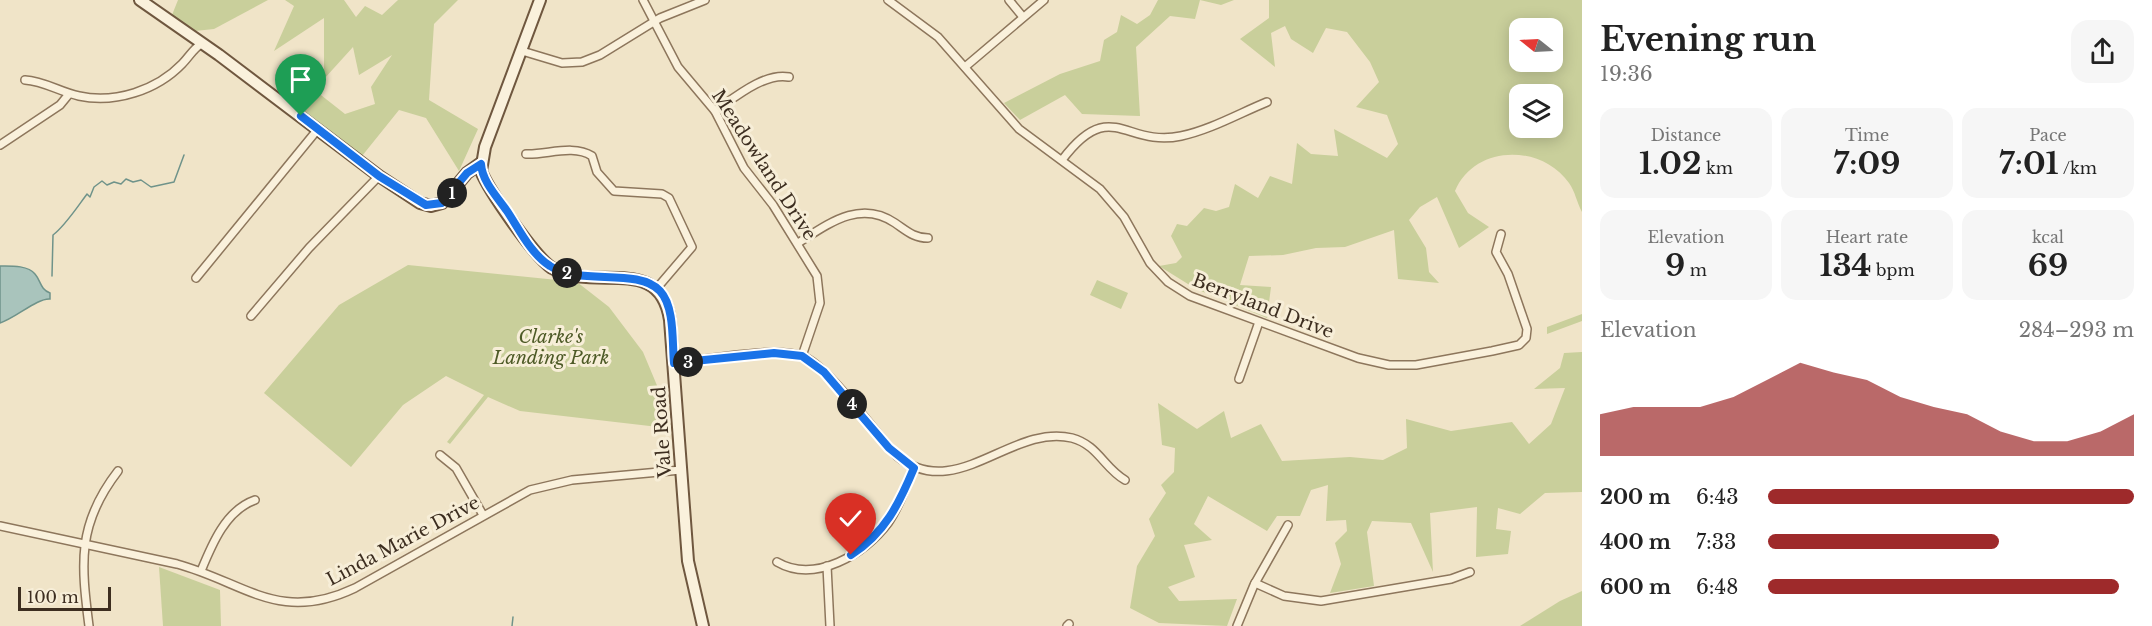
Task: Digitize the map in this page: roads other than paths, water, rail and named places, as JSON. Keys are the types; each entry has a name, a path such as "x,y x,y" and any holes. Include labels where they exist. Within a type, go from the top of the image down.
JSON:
{"main road":[{"path":"140,0 379,176 420,203 431,206 447,199 467,173 481,164"},
{"path":"540,0 481,164 486,181 535,252 552,267 576,276 638,281 657,288"},
{"name":"Vale Road","path":"657,288 664,296 669,309 688,561 703,626"}],"street":[{"name":"Meadowland Drive","path":"643,0 652,22 678,67 715,111 744,168 798,243 817,276 820,294 819,312 802,356"},
{"path":"522,51 562,63 582,62 600,55 652,22 705,0"},
{"name":"Berryland Drive","path":"888,0 923,24 965,66 1019,129 1107,196 1124,217 1150,263 1168,282 1190,296 1358,358 1389,365 1437,362 1518,345 1526,338 1527,329 1508,274 1496,252 1501,234"},
{"path":"1009,0 1023,17"},
{"path":"965,66 1044,0"},
{"path":"26,80 41,82 69,94 106,98 146,89 176,70 201,44"},
{"path":"715,111 767,80 782,76 789,77"},
{"path":"0,145 60,105 69,94"},
{"path":"1062,160 1080,138 1096,129 1114,126 1155,137 1179,136 1267,102"},
{"path":"196,278 318,129"},
{"path":"526,154 543,155 565,150 587,153 592,156 597,172 614,191 662,194 669,198 692,247 657,288"},
{"path":"251,316 309,248 379,176"},
{"path":"798,243 834,220 859,213 885,217 914,236 928,238"},
{"path":"1239,379 1259,322"},
{"path":"674,363 774,353 802,356 824,372 889,448 914,468 935,472 952,470 1044,438 1063,436 1090,446 1125,480"},
{"path":"440,455 456,468 483,515"},
{"path":"777,562 798,570 827,567 864,547 886,525 914,468"},
{"name":"Linda Marie Drive","path":"0,526 201,571 269,600 291,603 318,601 355,588 517,496 558,482 681,470"},
{"path":"89,626 82,576 84,544 96,505 118,471"},
{"path":"201,571 210,550 227,522 243,505 255,500"},
{"path":"1237,626 1255,583 1288,525"},
{"path":"827,567 830,626"},
{"path":"1255,583 1284,596 1321,601 1451,579 1470,572"}],"water":[{"path":"0,266 19,267 32,271 44,289 50,293 50,299 39,302 0,323"}],"waterway":[{"path":"52,276 53,235 67,221 87,194 90,197 94,187 102,181 107,185 114,182 121,184 126,179 133,182 141,180 151,187 174,182 184,155"},
{"path":"512,626 513,617"}],"park label":[{"name":"Clarke's Landing Park","path":"551,347"}]}
